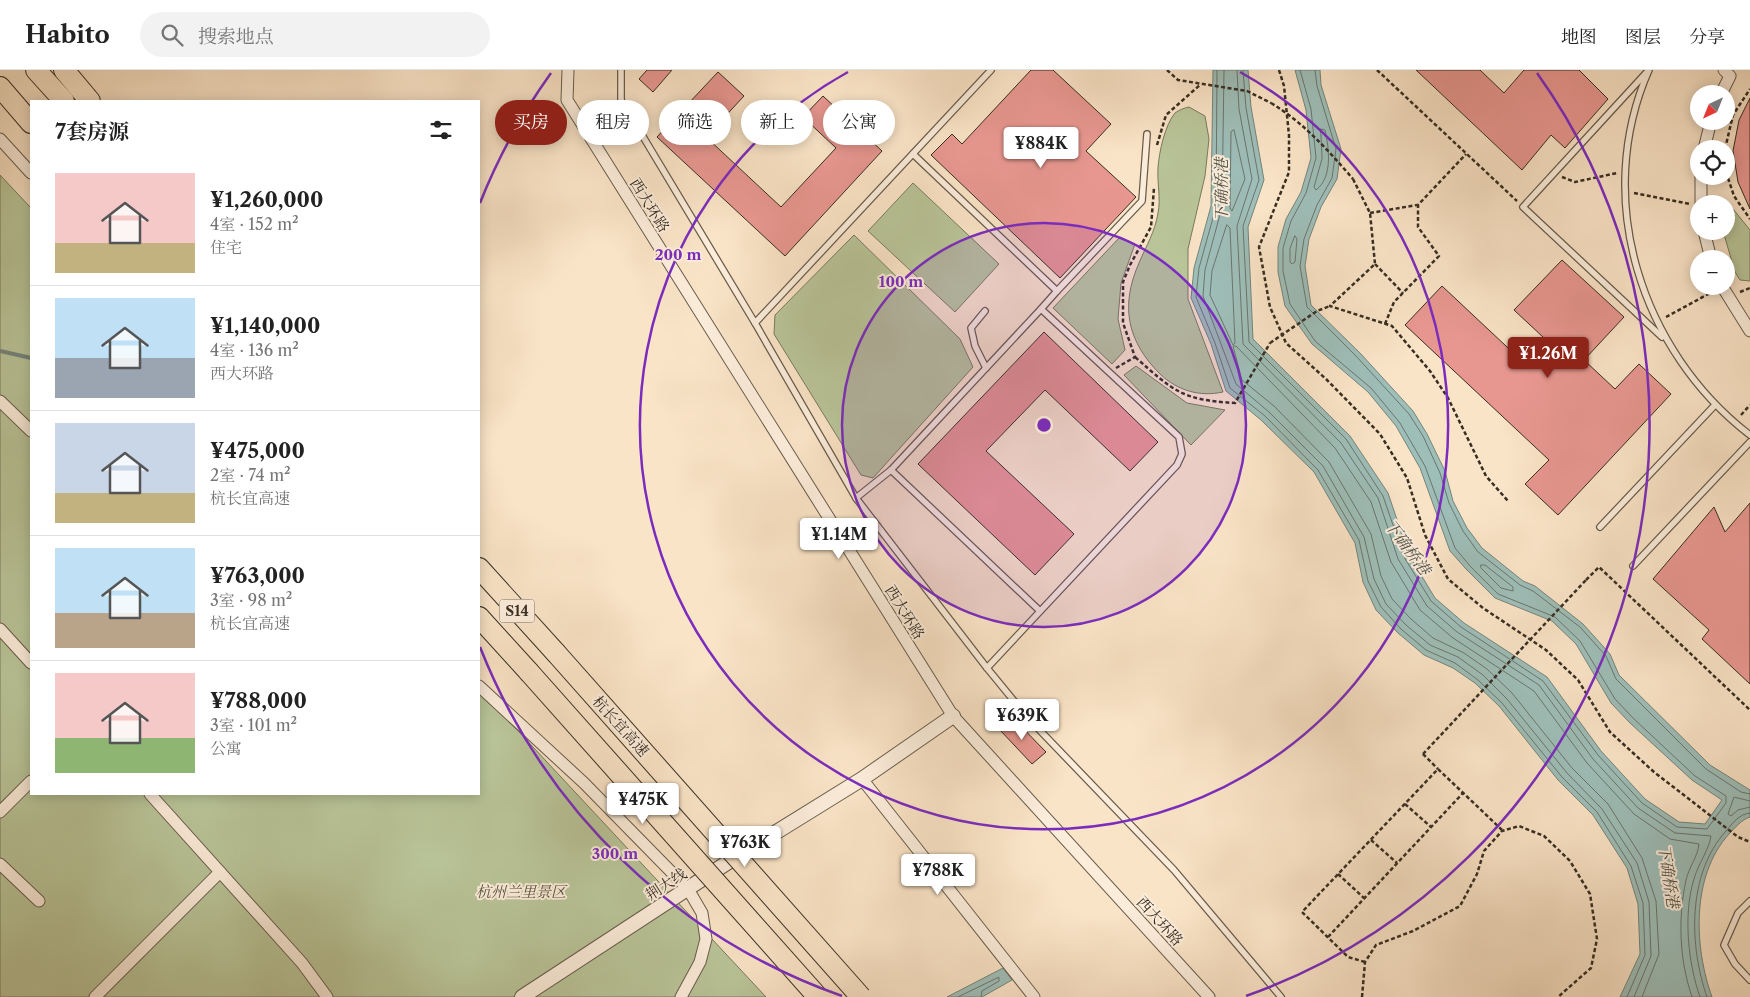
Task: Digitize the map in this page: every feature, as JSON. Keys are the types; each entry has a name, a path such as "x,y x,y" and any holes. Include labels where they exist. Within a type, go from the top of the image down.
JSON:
{"highway":[{"path":"36,70 63,100"},
{"path":"64,70 89,100"},
{"path":"4,92 30,122"},
{"name":"杭长宜高速","path":"480,569 861,997"},
{"name":"S14","path":"480,618 818,997"}],"street":[{"name":"西大环路","path":"568,70 567,100 953,716 1209,997"},
{"path":"1724,70 1730,76 1726,85"},
{"path":"0,139 30,172"},
{"path":"1727,295 1750,332"},
{"path":"0,402 30,430"},
{"path":"0,629 30,662"},
{"path":"480,687 584,783 688,889 702,913 706,939 700,962 681,997"},
{"name":"荆大线","path":"522,997 736,857 862,779 953,716"},
{"path":"862,779 1034,997"},
{"path":"0,812 30,783"},
{"path":"151,795 302,963 327,997"},
{"path":"0,864 39,901"},
{"path":"95,997 220,872"}],"lane":[{"path":"621,70 621,100 755,323 856,498 987,668 1028,718 1174,870 1281,997"},
{"path":"755,323 991,70"},
{"path":"1649,70 1632,124 1626,171 1626,192 1632,250 1646,299 1665,340 1682,366 1715,405 1750,435"},
{"path":"1649,70 1524,207 1665,340"},
{"path":"856,498 891,470 1142,201 1147,134"},
{"path":"913,154 1058,291"},
{"path":"987,668 1177,465 1182,454 1179,437 1041,309"},
{"path":"985,311 971,328 975,346 986,368"},
{"path":"1600,527 1715,405"},
{"path":"1633,566 1750,442"},
{"path":"891,470 1040,612"},
{"path":"1750,901 1738,913 1724,945 1735,964 1750,980"}],"path":[{"path":"1168,70 1178,80 1247,91 1294,116 1319,140 1353,179 1370,213 1375,264 1403,293"},
{"path":"1279,70 1284,86 1289,135 1289,172 1259,247 1270,307 1286,343 1326,379 1380,434 1407,478 1425,535 1448,579 1483,608 1546,650 1578,680 1610,732 1654,772 1738,837 1750,842"},
{"path":"1377,70 1524,207"},
{"path":"1156,146 1166,115 1201,84"},
{"path":"1727,140 1733,114 1750,89"},
{"path":"1370,213 1418,205 1466,154"},
{"path":"1554,174 1575,182 1626,171"},
{"path":"1154,182 1151,227 1130,265 1124,282 1123,323 1135,356 1175,392 1205,402 1235,403 1270,343 1318,311 1330,306 1375,264"},
{"path":"1730,185 1734,196 1750,219"},
{"path":"1626,192 1690,203"},
{"path":"1385,324 1394,302 1440,256 1418,227 1418,205"},
{"path":"1656,322 1706,295"},
{"path":"1330,306 1392,326 1430,371 1448,398 1486,476 1508,501"},
{"path":"1109,372 1135,356"},
{"path":"1502,831 1423,754 1599,567 1750,710"},
{"path":"1365,962 1348,957 1302,912 1438,769"},
{"path":"1328,937 1463,793"},
{"path":"1405,804 1431,827"},
{"path":"1362,997 1365,962 1376,944 1413,931 1460,906 1477,874 1484,851 1502,831 1519,826 1544,836 1570,861 1590,894 1597,939 1591,968 1558,997"},
{"path":"1371,840 1397,863"},
{"path":"1338,874 1364,898"}],"green space":[{"path":"1189,107 1205,116 1209,139 1205,176 1188,249 1188,299 1223,392 1206,394 1174,385 1149,362 1134,336 1129,308 1133,279 1157,220 1159,208 1158,168 1163,139 1168,124 1175,113"},
{"name":"杭州兰里景区","path":"0,175 30,207 30,795 480,795 480,690 766,997 0,997"},
{"path":"913,183 999,264 955,312 868,231"},
{"path":"1735,211 1750,230 1750,281 1740,280 1735,272 1735,250 1729,250 1726,240 1735,240"},
{"path":"854,235 960,339 973,367 873,478 861,475 774,334 775,315"},
{"path":"1120,237 1135,244 1121,283 1118,319 1125,350 1112,364 1053,308"},
{"path":"1136,366 1187,403 1225,410 1191,445 1124,375"}],"water":[{"name":"下确桥港","path":"1213,70 1248,70 1251,107 1264,180 1248,227 1253,339 1350,436 1388,493 1409,555 1435,598 1464,623 1547,677 1601,751 1645,799 1679,822 1705,824 1722,800 1692,780 1611,703 1576,644 1552,621 1495,598 1450,551 1420,468 1396,426 1368,392 1312,344 1285,306 1278,272 1278,247 1286,219 1301,192 1311,158 1306,110 1295,70 1320,70 1321,85 1341,149 1337,179 1321,207 1309,239 1305,266 1311,305 1360,353 1413,411 1427,434 1445,471 1453,501 1467,528 1482,548 1523,581 1535,586 1583,624 1610,654 1619,675 1710,765 1750,790 1750,817 1736,826 1717,851 1708,870 1702,891 1699,935 1706,977 1712,997 1620,997 1640,954 1638,904 1627,868 1593,815 1558,780 1499,706 1475,683 1453,668 1424,655 1398,633 1376,610 1363,582 1355,543 1314,472 1261,420 1226,391 1211,344 1191,298 1194,268 1211,206"},
{"path":"1003,968 1012,980 982,997 947,997"}],"building":[{"path":"647,70 672,70 653,92 639,79"},
{"path":"1031,70 1053,70 1111,124 1086,151 1136,197 1060,278 931,155 952,134 962,144"},
{"path":"1416,70 1480,70 1504,93 1524,70 1579,70 1608,99 1565,148 1551,135 1522,170"},
{"path":"718,72 744,96 731,110 731,100 692,100"},
{"path":"823,96 827,100 823,100 823,136 813,126 813,106"},
{"path":"1750,98 1750,209 1738,182 1735,163 1735,141 1739,120"},
{"path":"666,145 715,145 781,207 836,148 833,145 876,145 882,151 785,256"},
{"path":"1562,260 1624,317 1584,360 1615,389 1639,364 1671,394 1558,515 1525,484 1549,460 1405,325 1442,286 1522,361 1544,338 1514,310"},
{"path":"1044,332 1158,442 1130,471 1045,390 986,451 1074,534 1035,575 918,464"},
{"path":"1750,503 1750,684 1702,639 1709,630 1653,579 1714,507 1725,532"},
{"path":"1012,717 1046,752 1032,764 999,729"}],"waterway":[{"path":"0,351 30,358"}]}
